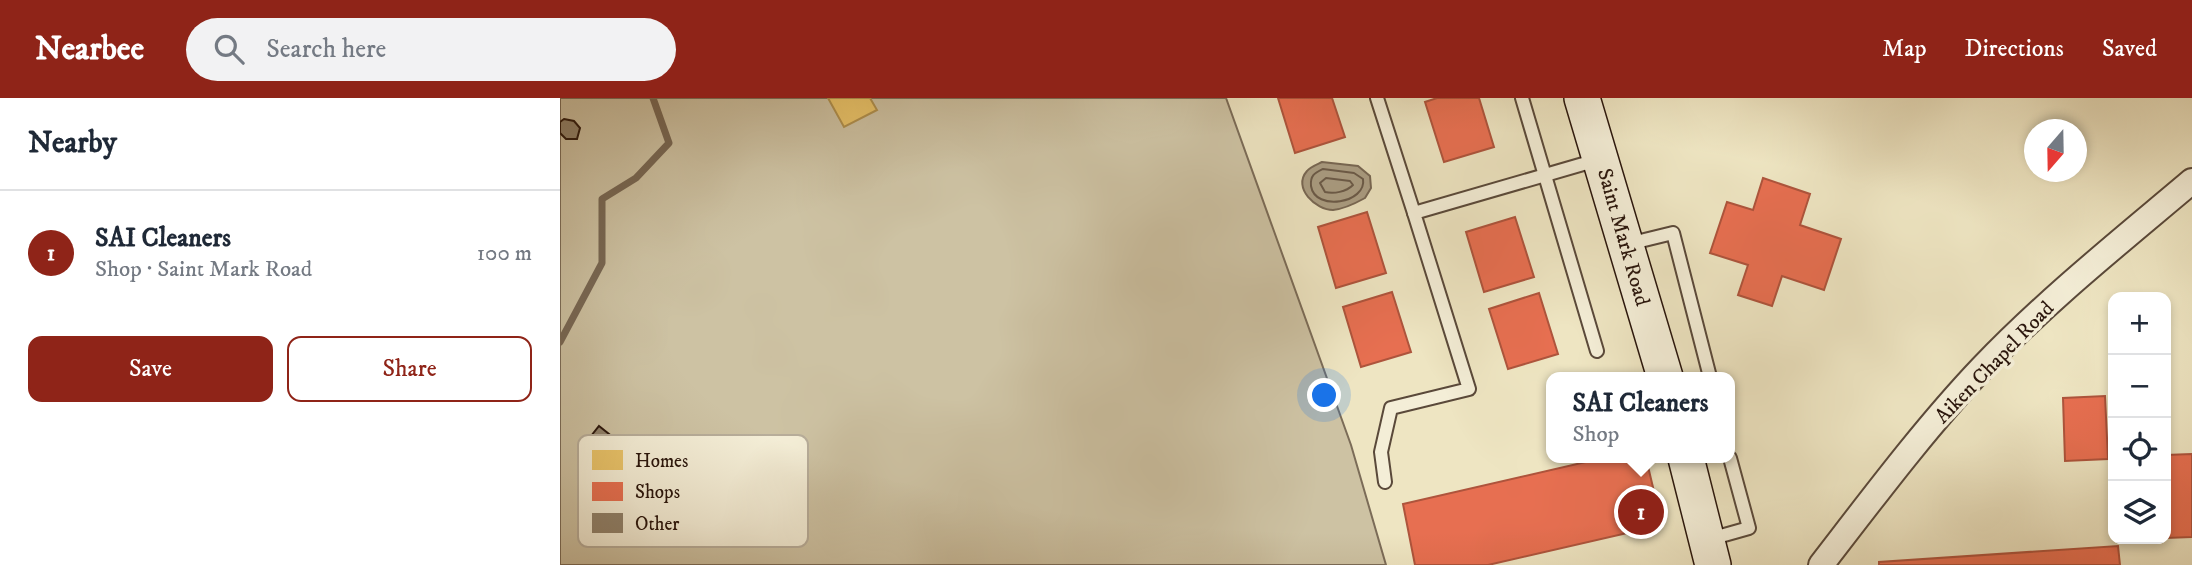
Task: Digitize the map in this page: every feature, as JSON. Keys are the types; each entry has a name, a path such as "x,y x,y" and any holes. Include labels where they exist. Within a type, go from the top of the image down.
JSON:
{"street":[{"name":"Saint Mark Road","path":"1582,98 1664,372"},
{"name":"Aiken Chapel Road","path":"1821,565 1944,411 1981,369 2025,325 2192,181"},
{"path":"1687,463 1710,552"}],"lane":[{"path":"1377,98 1469,389 1391,408 1381,452 1385,482"},
{"path":"1522,98 1597,351"},
{"path":"1414,213 1601,159"},
{"path":"1627,245 1673,233 1709,372"},
{"path":"1710,552 1749,528 1731,463"}],"shaded area":[{"path":"560,98 1226,98 1351,445 1386,565 560,565"}],"water":[{"path":"1322,162 1358,166 1370,176 1371,188 1365,198 1333,210 1313,202 1304,191 1303,178 1308,170"}],"building: Homes":[{"path":"828,98 870,98 877,110 844,127"}],"building: Shops":[{"path":"1278,98 1332,98 1345,137 1295,153"},
{"path":"1437,98 1479,98 1494,147 1444,162 1425,102"},
{"path":"1763,178 1810,194 1800,225 1841,239 1824,290 1782,276 1772,306 1738,295 1748,265 1710,253 1727,202 1753,210"},
{"path":"1367,212 1386,273 1336,288 1318,227"},
{"path":"1515,217 1534,277 1484,292 1466,232"},
{"path":"1392,292 1411,352 1361,367 1343,307"},
{"path":"1539,293 1558,354 1508,369 1489,309"},
{"path":"2105,396 2108,459 2065,461 2063,398"},
{"path":"2192,454 2192,537 2171,538 2171,455"},
{"path":"1581,463 1647,463 1662,525 1488,565 1415,565 1403,504"},
{"path":"2118,546 2120,565 1879,565 1879,562"}],"building: Other":[{"path":"564,119 574,121 580,128 577,139 566,139 560,133 560,122"},
{"path":"599,426 610,435 592,435"}],"waterway":[{"path":"560,342 602,263 602,199 636,178 669,143 653,98"}],"place":[{"name":"SAI Cleaners","path":"1641,512"}]}
